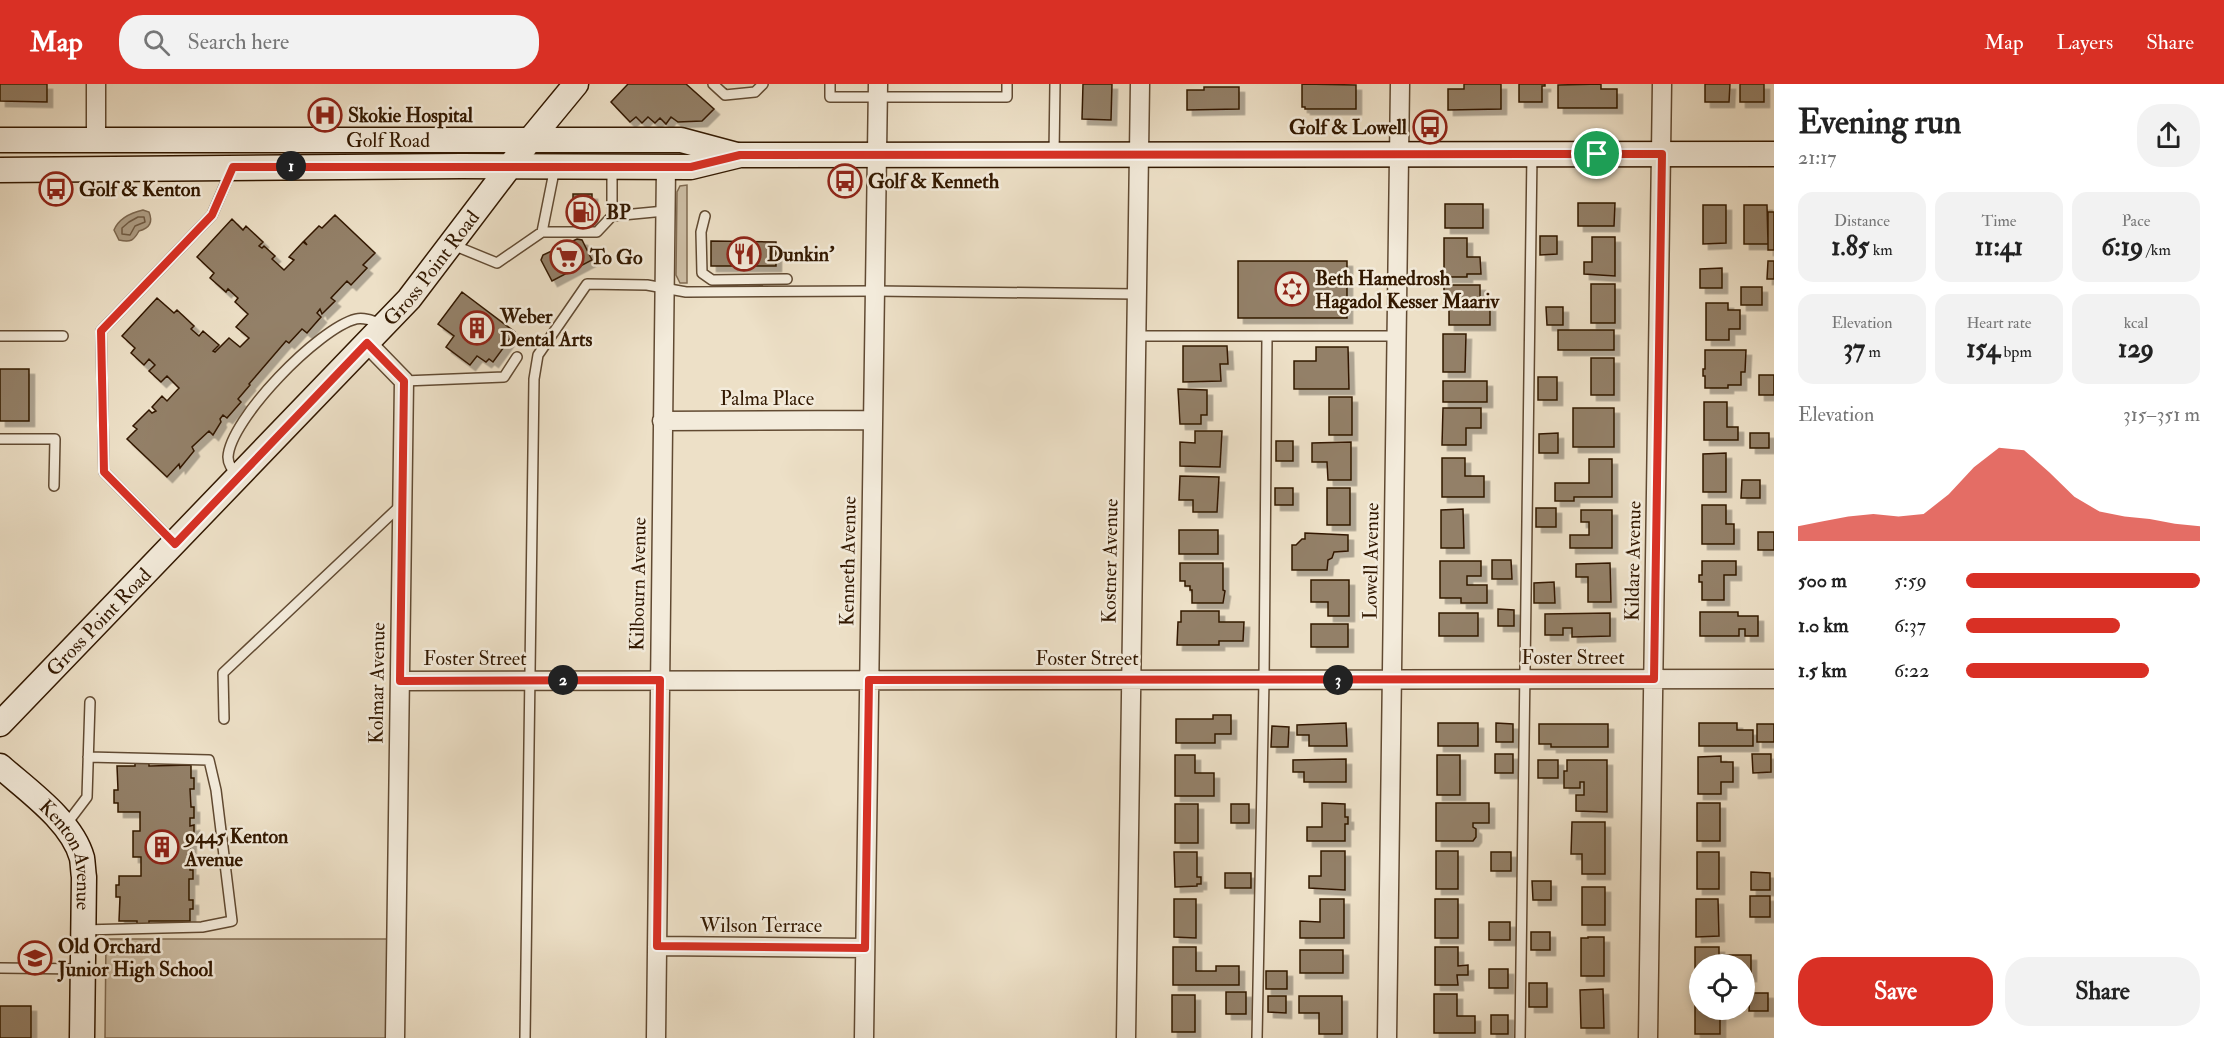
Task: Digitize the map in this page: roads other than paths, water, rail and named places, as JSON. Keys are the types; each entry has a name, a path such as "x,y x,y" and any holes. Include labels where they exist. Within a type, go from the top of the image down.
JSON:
{"main road":[{"name":"Gross Point Road","path":"0,724 408,299 529,141 576,84"},
{"name":"Golf Road","path":"0,140 681,140 740,155"},
{"name":"Golf Road","path":"0,170 233,167 691,167 740,155 1774,154"},
{"name":"Kenton Avenue","path":"0,766 65,826 82,857 84,877 82,1038"}],"street":[{"path":"96,84 96,141"},
{"name":"Kostner Avenue","path":"1126,1038 1140,84"},
{"name":"Lowell Avenue","path":"1387,1038 1400,84"},
{"name":"Kildare Avenue","path":"1648,1038 1662,84"},
{"name":"Kenneth Avenue","path":"864,1038 878,91"},
{"name":"Kilbourn Avenue","path":"656,1038 666,167"},
{"path":"367,343 404,381"},
{"name":"Kolmar Avenue","path":"395,1038 404,381"},
{"name":"Palma Place","path":"662,421 873,420"},
{"name":"Foster Street","path":"400,681 1774,679"},
{"name":"Wilson Terrace","path":"657,946 865,948"}],"lane":[{"path":"713,84 725,95 755,92 763,84"},
{"path":"830,84 830,97 878,91 1007,97 1007,84"},
{"path":"1054,155 1055,84"},
{"path":"1520,1038 1532,154"},
{"path":"542,232 556,166"},
{"path":"175,544 104,472 101,331 212,215 233,167"},
{"path":"612,167 612,216"},
{"path":"451,245 497,263 542,232 597,232 612,216 665,211"},
{"path":"705,216 701,232 702,273 712,280 787,279"},
{"path":"525,1038 534,379 538,355 588,284 647,285 686,292 875,291 1136,294"},
{"path":"239,477 228,458 232,440 254,406 282,375 314,342 332,330 361,318 385,324"},
{"path":"0,336 63,336"},
{"path":"1136,336 1396,336"},
{"path":"1257,1038 1264,680 1267,337"},
{"path":"404,381 504,377 517,357"},
{"path":"0,439 55,439 54,486"},
{"path":"224,719 223,673 402,504"},
{"path":"65,826 87,797 90,702"},
{"path":"83,930 202,927 232,921 216,790 209,760 88,758"},
{"path":"0,968 83,969"}],"water":[{"path":"143,210 149,212 148,226 139,231 132,240 119,240 114,230 119,222 129,214"}],"place":[{"name":"Skokie Hospital","path":"325,115"},
{"name":"Golf & Lowell","path":"1430,127"},
{"name":"Golf & Kenneth","path":"845,181"},
{"name":"Golf & Kenton","path":"56,189"},
{"name":"BP","path":"583,212"},
{"name":"Dunkin'","path":"744,254"},
{"name":"To Go","path":"567,257"},
{"name":"Beth Hamedrosh Hagadol Kesser Maariv","path":"1292,289"},
{"name":"Weber Dental Arts","path":"477,328"},
{"name":"9445 Kenton Avenue","path":"162,847"},
{"name":"Old Orchard Junior High School","path":"35,958"}]}
